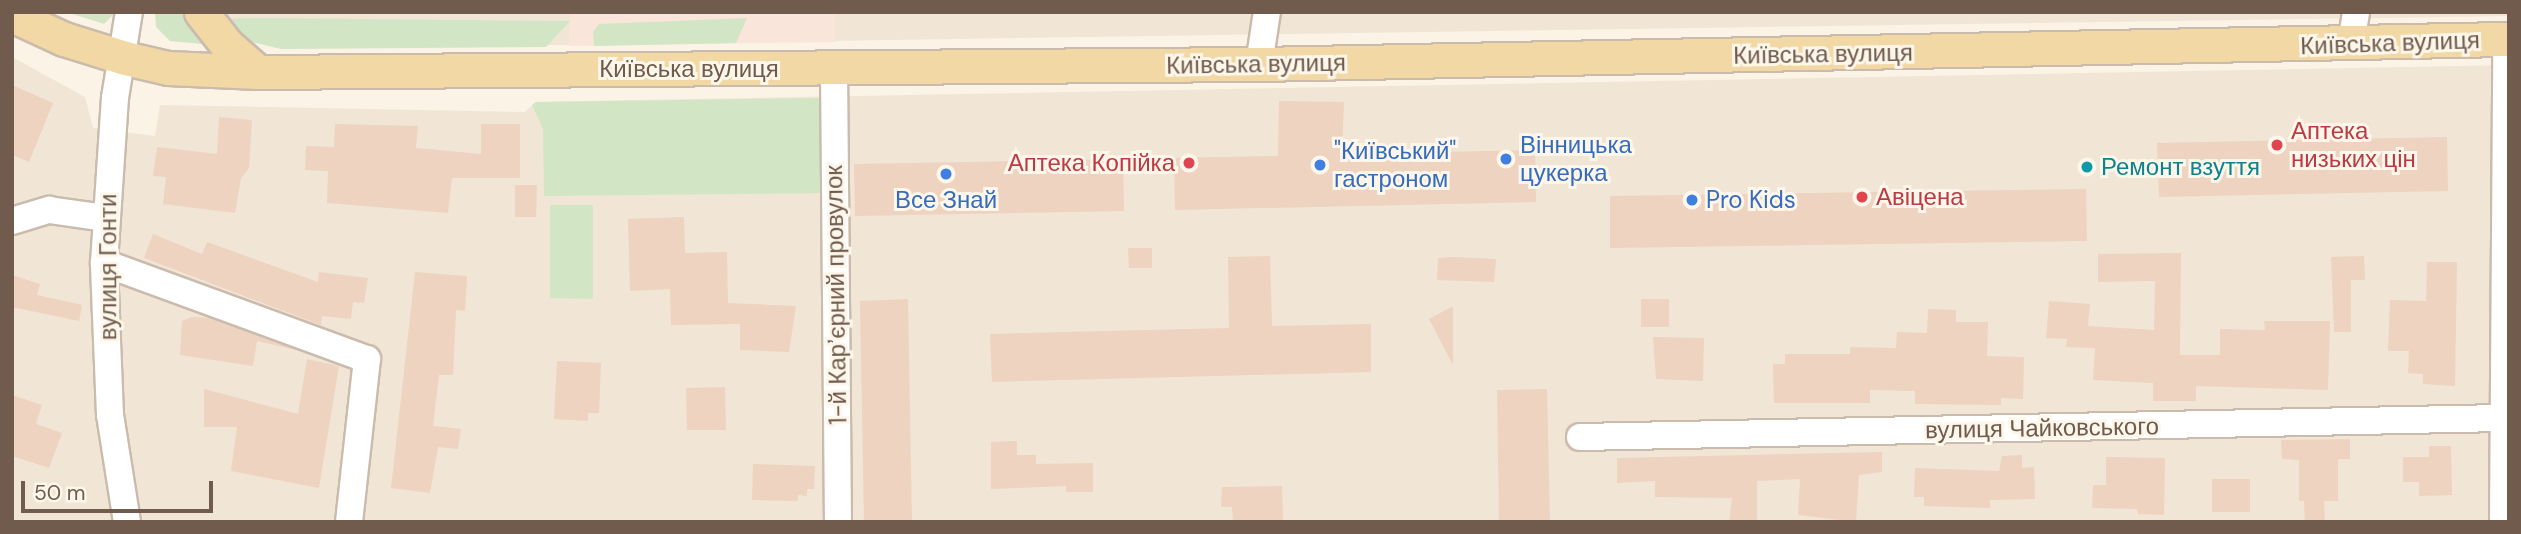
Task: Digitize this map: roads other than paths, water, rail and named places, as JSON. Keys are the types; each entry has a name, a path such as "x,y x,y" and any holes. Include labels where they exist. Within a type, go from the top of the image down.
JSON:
{"main road":[{"path":"201,12 227,45 258,72"},
{"name":"Київська вулиця","path":"12,15 64,39 125,58 169,68 258,72 1259,64 2354,28 2507,39"}],"street":[{"name":"вулиця Гонти","path":"127,522 110,415 104,263 115,98 125,58 129,12"},
{"path":"1259,64 1267,12"},
{"path":"2503,522 2507,39"},
{"name":"1-й Карʼєрний провулок","path":"834,68 838,522"},
{"path":"12,221 49,210 106,218"},
{"path":"104,263 367,359 349,522"},
{"name":"вулиця Чайковського","path":"1580,437 2505,418"}],"place":[{"name":"Аптека низьких цін","path":"2277,145"},
{"name":"Вінницька цукерка","path":"1506,159"},
{"name":"Аптека Копійка","path":"1189,163"},
{"name":"\"Київський\" гастроном","path":"1320,165"},
{"name":"Ремонт взуття","path":"2087,167"},
{"name":"Все Знай","path":"946,174"},
{"name":"Авіцена","path":"1862,197"},
{"name":"Pro Kids","path":"1692,200"}]}
